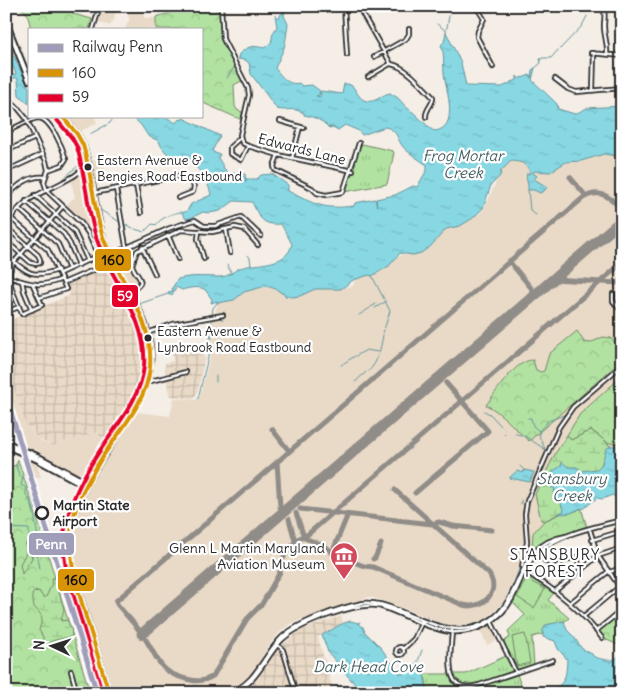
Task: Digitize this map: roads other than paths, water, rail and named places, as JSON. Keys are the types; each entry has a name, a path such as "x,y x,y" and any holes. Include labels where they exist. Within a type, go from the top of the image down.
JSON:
{"main road":[{"path":"6,22 28,77"},
{"path":"64,118 80,139 88,166 102,234 109,253 141,313 151,356 145,382 136,407 75,496"},
{"path":"107,693 69,556 69,535 72,518 89,473 134,404 145,382"},
{"path":"8,445 69,473 81,477 89,473"},
{"path":"37,458 78,483 66,524 66,556 70,576 107,693"},
{"path":"62,473 85,483"},
{"path":"69,473 85,483"}],"street":[{"path":"93,28 100,6"},
{"name":"Edwards Lane","path":"221,6 224,40 249,90 240,138 242,143 278,155 352,171"},
{"path":"344,6 347,54"},
{"path":"358,6 391,64"},
{"path":"476,6 484,19 477,37 493,67"},
{"path":"604,6 606,54"},
{"path":"374,58 406,39 409,29"},
{"path":"593,91 593,53 622,56"},
{"path":"368,77 391,64 407,71 432,96 433,100 426,112 426,117"},
{"path":"6,77 9,87 6,94"},
{"path":"555,79 572,91 622,88"},
{"path":"6,99 20,110 28,122 43,154 48,170 44,184 47,190 86,230 97,257 98,268 63,283"},
{"path":"6,132 38,118 47,123 66,158 62,165 48,170"},
{"path":"6,121 12,129"},
{"path":"280,121 302,128 292,158"},
{"path":"6,151 35,138"},
{"path":"240,138 230,147 230,154 241,160 248,146"},
{"path":"278,155 274,170 323,195 343,192 352,171 358,143"},
{"path":"6,171 43,154"},
{"path":"6,241 34,264 40,263 39,257 6,226 26,201 73,177 88,166"},
{"path":"6,198 18,186 30,179 37,176 45,176"},
{"path":"93,193 178,176 192,182 194,187 193,192 178,198"},
{"path":"136,185 142,213"},
{"path":"116,189 127,247"},
{"path":"35,195 78,236 88,260"},
{"path":"26,201 68,240 79,265"},
{"path":"33,285 42,305 22,314 9,277 9,269 63,206"},
{"path":"19,209 59,246 69,269"},
{"path":"6,214 48,250 66,289 39,298"},
{"path":"6,255 26,271 42,275 69,269 170,228 196,220 204,226 214,226 241,217 261,236"},
{"path":"129,293 141,283 140,277 132,268 137,251 181,230 212,232 235,227 242,228 258,244"},
{"path":"226,229 230,253"},
{"path":"199,230 198,239 204,259"},
{"path":"168,235 178,259"},
{"path":"142,247 155,274"},
{"path":"9,277 33,285 45,285 62,279"},
{"path":"22,281 32,310"},
{"path":"613,294 613,301 622,312"},
{"path":"6,312 19,307"},
{"path":"146,334 173,324 223,315"},
{"path":"523,571 527,542 525,514 527,501 559,427 573,407 622,366"},
{"path":"145,382 186,372"},
{"path":"229,693 251,679 289,631 304,622 363,603 383,605 452,631 471,628 491,621 506,604 530,558 543,545 558,538 622,520"},
{"path":"584,616 621,588 598,556 590,530"},
{"path":"592,540 622,531"},
{"path":"523,571 537,554 550,544 570,535"},
{"path":"555,591 598,556 622,548"},
{"path":"537,554 569,579"},
{"path":"556,567 574,557 577,559 581,569"},
{"path":"570,603 609,572 622,568"},
{"path":"523,571 570,603 584,616 602,638"},
{"path":"596,631 622,610"},
{"path":"403,648 414,639 422,621"},
{"path":"491,621 516,672"},
{"path":"452,631 450,670 458,684 466,687 474,687 553,660"},
{"path":"234,693 246,686 256,676 277,644"},
{"path":"277,644 283,650 296,693"},
{"path":"71,671 77,693"}],"water":[{"name":"Frog Mortar Creek","path":"277,6 285,9 284,16 288,24 284,48 275,68 288,82 299,83 302,86 312,85 320,91 319,95 316,96 320,97 321,91 342,94 344,84 354,88 363,100 367,101 373,101 390,93 398,98 431,129 434,131 442,129 447,123 450,108 441,45 444,42 446,32 461,63 466,86 502,87 511,83 511,81 517,80 517,76 519,79 530,75 531,78 532,70 535,68 532,80 557,104 558,109 575,114 587,108 622,106 622,157 604,154 581,161 566,162 550,172 534,171 533,173 537,176 534,179 547,187 540,193 528,190 527,173 530,173 527,167 520,162 511,161 491,185 483,208 473,218 460,226 446,229 431,246 421,253 413,255 400,253 389,266 372,276 369,275 353,280 341,289 315,289 300,296 292,297 266,286 244,292 234,300 217,303 217,301 211,303 212,299 206,291 199,288 182,290 176,287 172,295 169,295 168,292 173,291 172,288 178,279 223,277 240,268 278,260 284,257 292,244 281,224 265,222 259,216 252,202 234,201 220,211 203,212 186,219 182,213 187,211 191,204 211,195 204,178 191,162 167,153 159,141 148,136 141,125 133,118 167,118 176,123 179,119 182,120 183,118 220,136 212,151 220,154 218,158 225,170 232,175 233,173 245,174 246,182 246,179 257,179 261,175 272,174 288,185 288,191 319,205 334,207 354,206 355,203 375,199 377,206 376,199 395,195 413,186 417,187 427,170 427,165 406,150 396,134 389,128 385,127 362,135 359,131 345,125 338,130 333,127 329,128 324,123 299,111 277,109 251,74 249,63 238,59 239,54 248,48 253,46 264,48 271,43 273,33 277,27 275,15 279,18 284,12"},
{"path":"11,50 28,86 28,103 19,95 18,78 10,78 10,76 16,74 8,51"},
{"name":"Stansbury Creek","path":"611,446 622,446 622,495 616,497 612,495 603,499 597,498 583,509 581,508 571,513 557,514 564,511 560,502 553,495 555,489 548,486 554,480 557,480 552,472 561,466 562,462 568,467 577,467 582,471 597,469 602,464 606,449"},
{"path":"524,470 534,472 530,482 509,478 517,471 523,473"},
{"name":"Dark Head Cove","path":"351,621 363,627 365,632 381,648 400,674 406,673 413,664 423,663 428,693 362,693 328,652 322,635"},
{"path":"564,621 567,630 582,649 594,657 613,660 622,652 622,693 536,693 557,687 564,680 567,659 558,649 555,641 543,637 543,630 546,625"}],"waterway":[{"path":"446,32 451,6"},
{"name":"Frog Mortar Creek","path":"559,50 582,26 587,16"},
{"path":"437,24 445,30"},
{"name":"Frog Mortar Creek","path":"535,68 541,63 540,59 551,58 558,50"},
{"path":"227,78 235,66"},
{"path":"90,134 112,120"},
{"path":"66,176 78,166 76,146 79,143"},
{"name":"Frog Mortar Creek","path":"528,190 530,210 536,215"},
{"path":"90,201 91,210"},
{"path":"99,209 110,216"},
{"path":"135,229 144,232 152,224 156,225 168,216 182,212"},
{"path":"112,217 121,223"},
{"path":"124,224 133,228"},
{"path":"97,238 101,243"},
{"path":"248,255 251,266"},
{"path":"227,265 232,274"},
{"path":"372,276 384,299"},
{"name":"Frog Mortar Creek","path":"139,304 168,294"},
{"path":"383,333 390,311 385,301"},
{"path":"375,308 385,302"},
{"name":"Frog Mortar Creek","path":"212,315 213,308 217,303"},
{"path":"371,307 376,304"},
{"path":"359,315 370,308"},
{"path":"198,399 209,353 212,319"},
{"path":"212,326 212,338"},
{"path":"369,371 377,359 383,335"},
{"path":"356,356 366,350 378,352"},
{"path":"344,363 355,356"},
{"path":"355,382 366,372"},
{"path":"216,376 216,382"},
{"path":"6,385 8,394"},
{"path":"10,399 14,415"},
{"path":"6,411 9,419"},
{"path":"484,411 490,414 503,428"},
{"path":"539,431 548,421 564,415"},
{"path":"528,418 531,418 533,426 539,431 540,439"},
{"path":"16,420 21,437"},
{"path":"10,422 15,439"},
{"path":"517,434 525,436 546,450"},
{"path":"541,440 545,449"},
{"path":"20,454 24,466"},
{"path":"27,456 35,483"},
{"path":"16,465 19,475 23,478 21,485 26,488 26,495 31,504 39,541 45,544"},
{"path":"520,466 524,470"},
{"path":"25,471 30,488"},
{"path":"36,486 43,508"},
{"path":"31,491 36,510"},
{"path":"44,512 53,542 58,540"},
{"path":"38,514 47,544"},
{"path":"6,528 29,529 32,557"},
{"path":"30,537 35,543 40,569"},
{"path":"56,541 73,597 73,606 86,651"},
{"path":"509,595 521,564"},
{"path":"499,609 505,603"},
{"path":"462,627 483,622 497,612"},
{"path":"427,617 428,621"},
{"path":"417,664 422,650"}],"railway":[{"path":"6,402 95,693"}],"rail line":[{"name":"Penn","path":"6,396 97,693"}],"place":[{"name":"Eastern Avenue & Bengies Road Eastbound","path":"88,167"},
{"name":"Eastern Avenue & Lynbrook Road Eastbound","path":"148,338"},
{"name":"Martin State Airport","path":"42,513"},
{"name":"Glenn L Martin Maryland Aviation Museum","path":"344,580"}],"district":[{"name":"STANSBURY FOREST","path":"555,562"}]}
